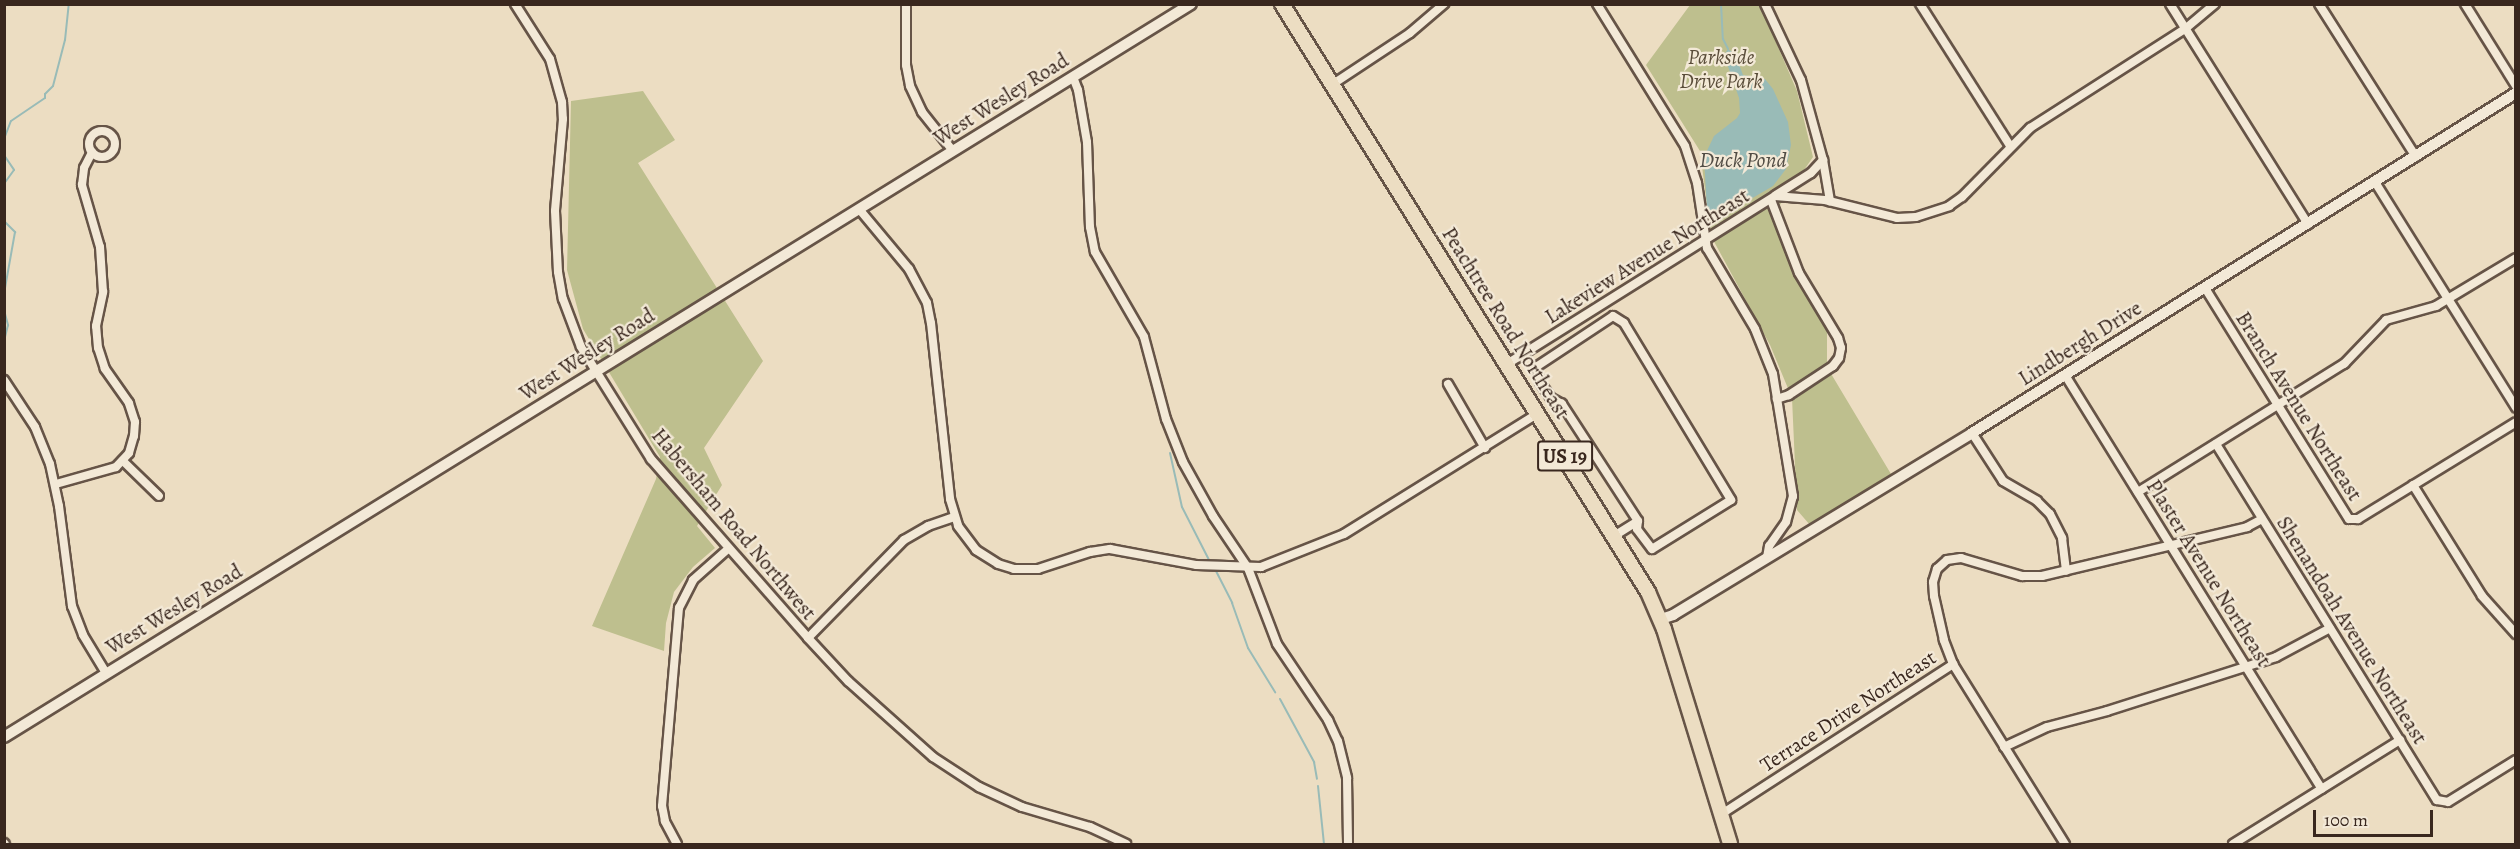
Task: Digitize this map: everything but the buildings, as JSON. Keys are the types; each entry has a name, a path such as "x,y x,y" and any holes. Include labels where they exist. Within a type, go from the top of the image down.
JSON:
{"highway":[{"name":"Peachtree Road Northeast","path":"1282,4 1648,592 1661,620 1730,844"}],"street":[{"name":"Habersham Road Northwest","path":"515,4 539,38 558,81 563,118 555,211 558,272 572,325 596,372 651,459 808,638 848,681 908,737 959,775 1022,807 1090,827 1126,844"},
{"path":"906,4 906,65 910,86 922,112 954,151"},
{"name":"West Wesley Road","path":"4,737 1191,4"},
{"path":"1333,84 1410,33 1444,4"},
{"path":"1597,4 1685,147 1697,183 1705,241 1710,254 1762,344 1773,374 1793,496 1786,522 1768,546 1767,557"},
{"path":"1765,4 1801,80 1823,160 1830,201"},
{"path":"1920,4 2010,146"},
{"path":"2170,4 2308,224"},
{"name":"Lakeview Avenue Northeast","path":"1773,198 1830,201 1897,218 1934,213 1962,197 2010,146 2052,112 2185,29 2215,4"},
{"path":"2319,4 2416,157"},
{"path":"2465,4 2516,86"},
{"path":"1072,77 1078,90 1087,142 1090,227 1095,252 1144,337 1166,418 1183,462 1213,516 1248,568 1277,644 1328,720 1338,741 1347,778 1348,844"},
{"name":"Lindbergh Drive","path":"1661,620 1673,615 1972,433 2516,93"},
{"path":"56,484 106,472 123,461 132,445 135,422 129,403 105,369 98,348 96,326 103,292 100,247 82,185 84,168 92,152"},
{"name":"Lakeview Avenue Northeast","path":"1507,364 1773,198 1811,172 1823,160"},
{"path":"2375,182 2516,408"},
{"path":"1773,198 1800,273 1838,338 1841,348 1839,358 1833,366 1789,396 1777,399"},
{"path":"859,209 909,269 927,303 954,517 963,535 976,550 998,564 1014,569 1038,569 1090,552 1110,549 1196,565 1248,568 1292,556 1344,534 1537,414"},
{"path":"2138,492 2344,364 2386,320 2436,306 2516,258"},
{"name":"Branch Avenue Northeast","path":"2205,288 2346,516 2354,521 2413,485"},
{"path":"1596,308 1603,323"},
{"path":"1613,316 1624,323 1731,500 1652,549 1636,529 1638,521 1562,404 1551,398 1538,375 1536,367 1587,334 1613,316"},
{"path":"1581,318 1587,334"},
{"name":"Plaster Avenue Northeast","path":"2065,375 2322,789"},
{"path":"4,380 35,427 56,484 72,606 83,635 106,673"},
{"path":"1448,384 1485,448"},
{"path":"2516,422 2413,485 2482,596 2516,634"},
{"path":"1972,433 2003,481 2037,501 2050,514 2062,538 2066,571 2247,526 2262,519"},
{"name":"Shenandoah Avenue Northeast","path":"2216,444 2437,800 2448,802 2516,760"},
{"path":"123,461 159,496"},
{"path":"808,638 904,540 928,526 954,517"},
{"path":"1614,536 1638,521"},
{"path":"677,844 665,821 662,806 679,608 693,580 729,548"},
{"name":"Terrace Drive Northeast","path":"1720,815 1953,664 1944,640 1934,596 1934,576 1941,563 1951,558 1961,558 2032,577 2066,571"},
{"path":"2004,747 2047,726 2107,711 2288,652 2330,628"},
{"path":"1953,664 2065,844"},
{"path":"2234,844 2400,740"}],"green space":[{"name":"Parkside Drive Park","path":"1690,5 1760,5 1797,91 1813,157 1773,215 1827,329 1827,367 1891,474 1810,525 1797,510 1792,398 1770,345 1711,236 1700,151 1646,65"},
{"path":"643,91 675,140 638,163 763,361 704,448 722,485 697,526 715,548 693,567 674,592 666,623 664,651 592,626 656,479 660,457 583,329 567,270 571,101"}],"water":[{"name":"Duck Pond","path":"1728,49 1735,54 1743,75 1765,79 1773,89 1788,122 1791,145 1786,169 1773,186 1720,217 1710,214 1707,210 1704,157 1714,136 1740,113 1739,98 1724,55"}],"waterway":[{"path":"4,139 11,121 45,98 45,94 53,86 65,40 69,4"},
{"path":"1721,4 1723,39 1728,49"},
{"path":"4,155 14,170 4,184"},
{"path":"4,221 15,232 4,294"},
{"path":"4,310 8,325 4,341"},
{"path":"1170,453 1182,507 1209,560"},
{"path":"1216,571 1232,603 1248,648 1275,692"},
{"path":"1280,699 1314,762 1317,779"},
{"path":"1318,786 1324,844"}]}
